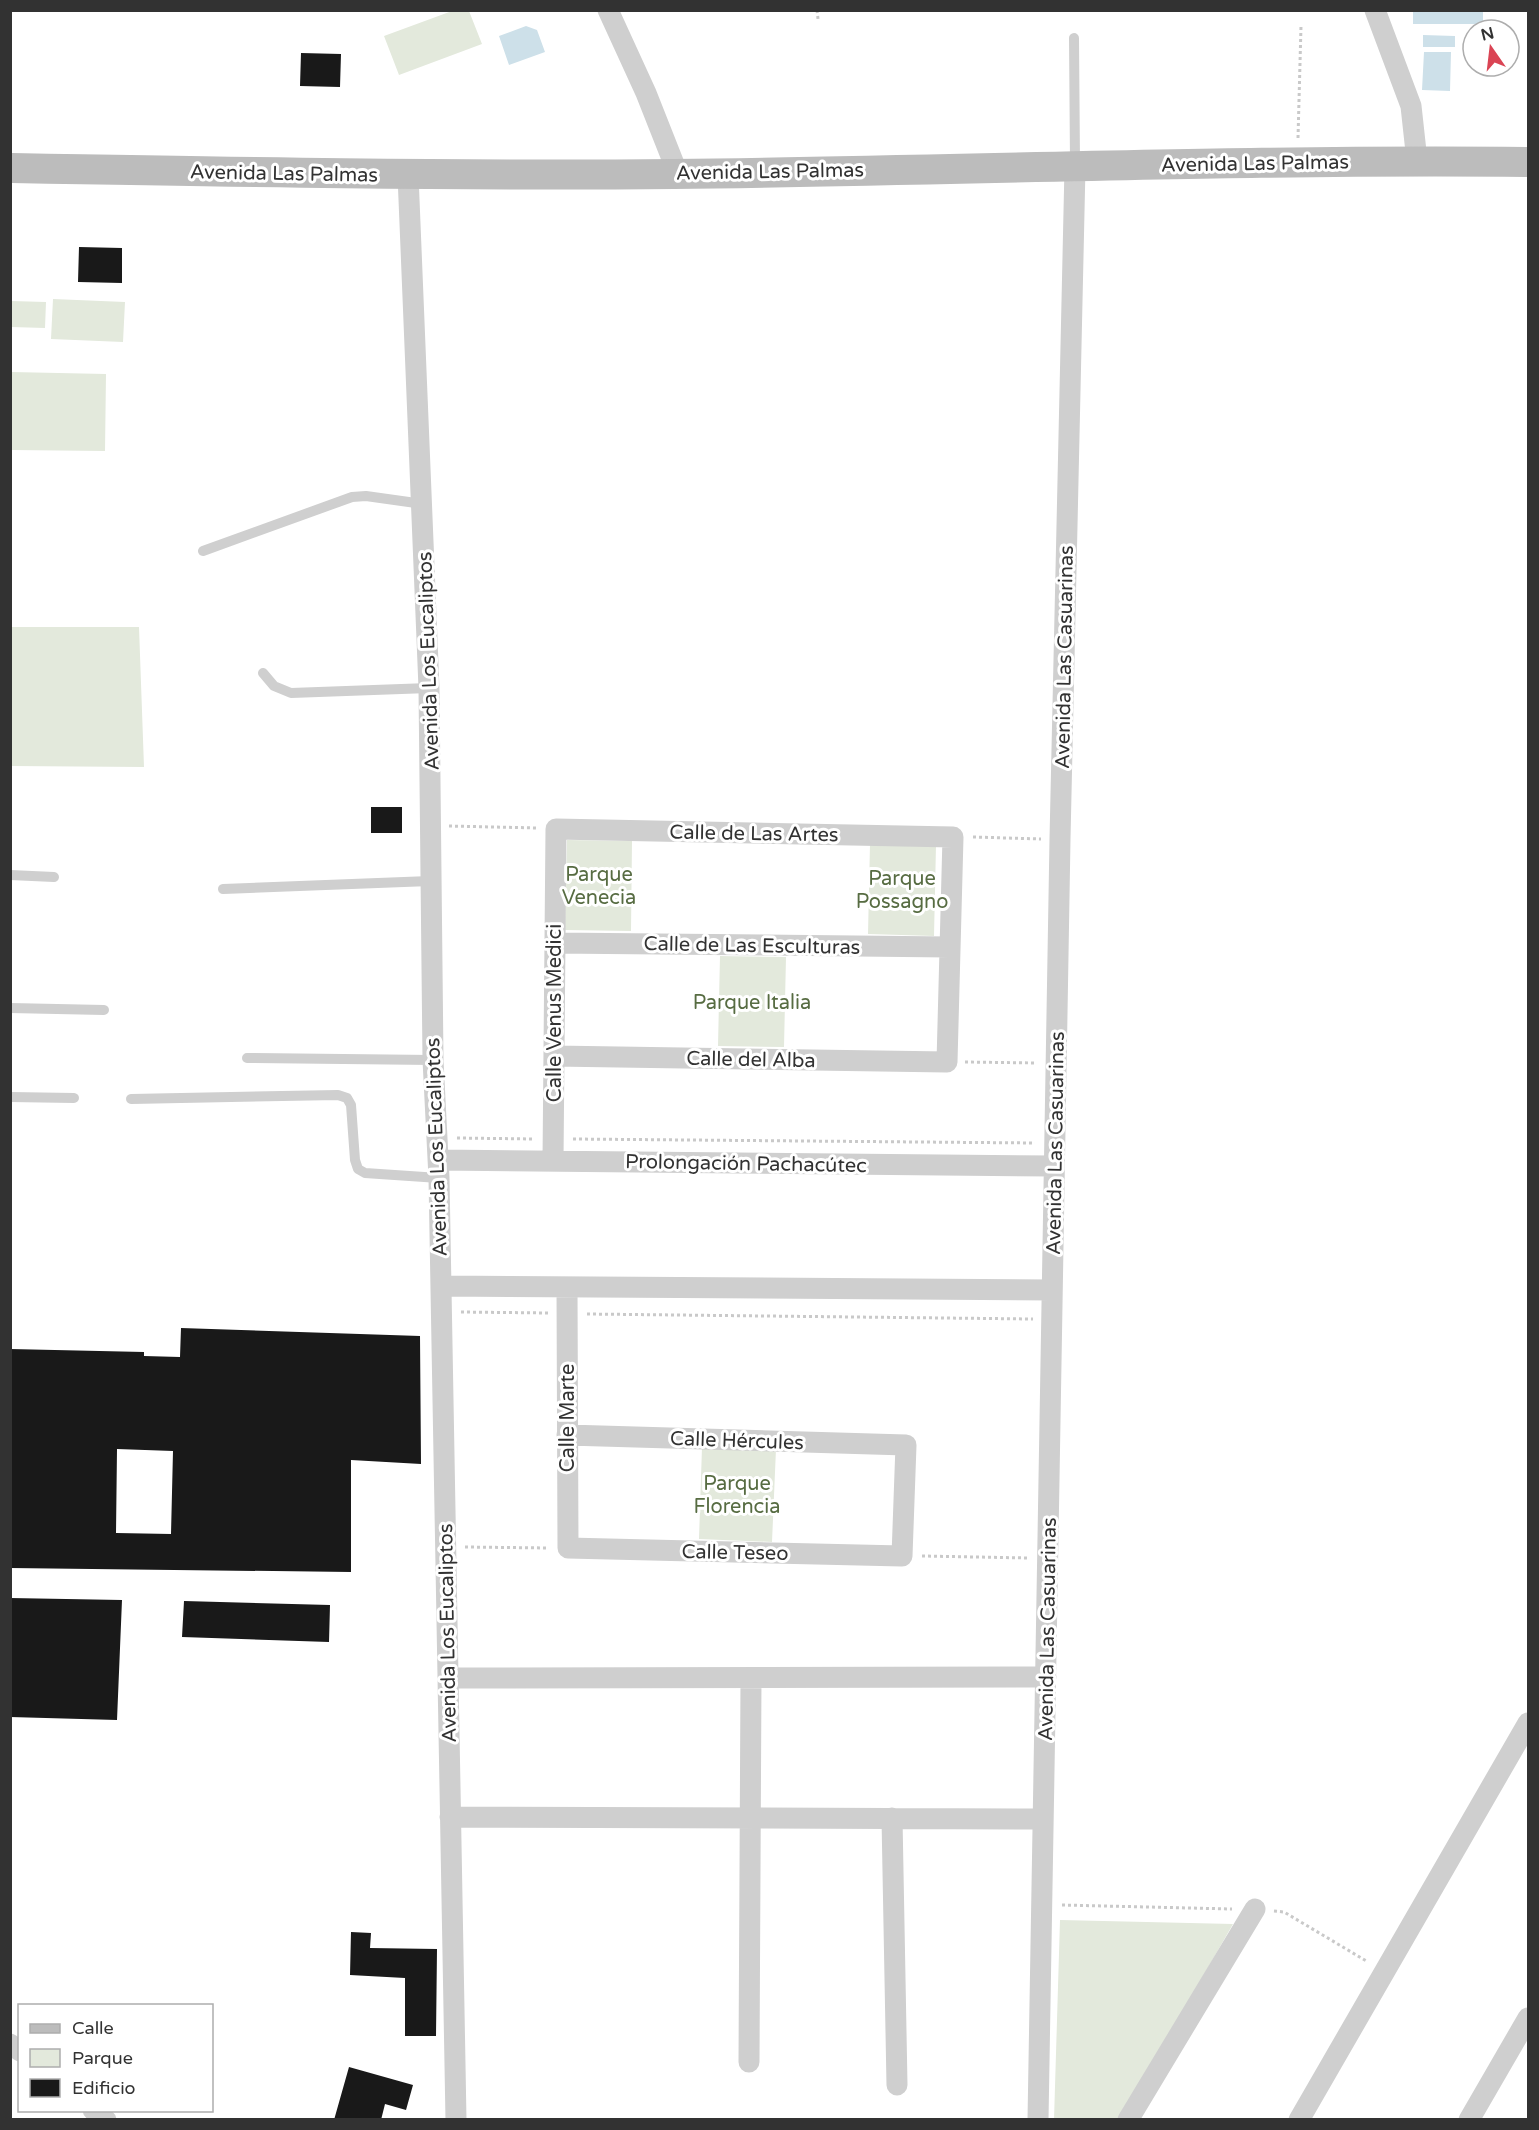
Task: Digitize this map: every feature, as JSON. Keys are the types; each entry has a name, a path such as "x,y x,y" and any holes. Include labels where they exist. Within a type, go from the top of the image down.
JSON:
{"main road":[{"name":"Avenida Las Palmas","path":"10,168 408,175 678,174 1298,161 1528,162"}],"street":[{"path":"608,10 646,93 678,174"},
{"path":"1375,10 1411,106 1418,161"},
{"name":"Avenida Las Casuarinas","path":"1038,2120 1060,839 1076,167"},
{"name":"Avenida Los Eucaliptos","path":"408,175 429,688 433,1060 439,1169 456,2120"},
{"name":"Calle de Las Artes","path":"556,828 953,837"},
{"name":"Calle Venus Medici","path":"553,1161 556,828"},
{"path":"947,1062 953,837"},
{"name":"Calle de Las Esculturas","path":"555,943 950,947"},
{"name":"Calle del Alba","path":"554,1056 947,1062"},
{"name":"Prolongación Pachacútec","path":"439,1169 553,1161 1054,1166"},
{"path":"441,1286 1052,1290"},
{"name":"Calle Marte","path":"567,1287 568,1548"},
{"name":"Calle Hércules","path":"567,1435 906,1445 902,1556"},
{"name":"Calle Teseo","path":"568,1548 902,1556"},
{"path":"448,1678 1046,1677"},
{"path":"750,2062 751,1678"},
{"path":"1299,2120 1528,1723"},
{"path":"450,1817 1043,1819"},
{"path":"892,1818 897,2085"},
{"path":"1128,2120 1255,1909"},
{"path":"1470,2120 1528,2018"}],"lane":[{"path":"1074,38 1076,167"},
{"path":"203,551 352,497 366,496 423,504"},
{"path":"263,673 274,686 291,693 429,688"},
{"path":"10,876 54,877"},
{"path":"223,889 430,881"},
{"path":"10,1008 104,1010"},
{"path":"247,1058 433,1060"},
{"path":"131,1099 338,1095 347,1098 351,1105 355,1160 358,1169 365,1173 439,1169"},
{"path":"10,1097 74,1098"}],"path":[{"path":"818,10 818,20"},
{"path":"1298,161 1301,26"},
{"path":"432,826 556,828"},
{"path":"953,837 1060,839"},
{"path":"947,1062 1056,1063"},
{"path":"438,1138 1055,1143"},
{"path":"441,1312 1052,1319"},
{"path":"446,1546 568,1548"},
{"path":"902,1556 1048,1559"},
{"path":"1042,1904 1255,1909 1284,1912 1385,1971"}],"green space":[{"path":"452,11 469,11 482,44 399,75 384,36"},
{"path":"53,299 125,302 123,342 51,339"},
{"path":"11,301 46,302 45,328 11,327"},
{"path":"11,372 106,374 105,451 11,450"},
{"path":"11,627 139,627 144,767 11,766"},
{"name":"Parque Venecia","path":"567,840 632,841 631,931 565,930"},
{"name":"Parque Possagno","path":"870,844 936,845 934,936 868,934"},
{"name":"Parque Italia","path":"720,956 786,957 784,1047 718,1046"},
{"name":"Parque Florencia","path":"702,1447 776,1449 772,1542 699,1539"},
{"path":"1060,1920 1233,1924 1121,2119 1054,2120"}],"shaded area":[{"path":"1413,11 1483,11 1483,18 1461,18 1461,24 1413,24"},
{"path":"526,26 537,30 545,52 509,65 499,36"},
{"path":"1423,35 1455,36 1455,47 1423,47"},
{"path":"1424,52 1451,52 1450,91 1422,90"}],"building":[{"path":"301,53 341,54 340,87 300,86"},
{"path":"79,247 122,248 122,283 78,282"},
{"path":"371,807 402,807 402,833 371,833"},
{"path":"181,1328 420,1336 421,1464 351,1460 351,1572 10,1568 10,1349 144,1352 144,1356 180,1357","holes":["117,1449 173,1451 171,1534 116,1533"]},
{"path":"10,1598 122,1600 117,1720 10,1717"},
{"path":"184,1601 330,1605 329,1642 182,1637"},
{"path":"351,1932 371,1933 370,1948 437,1949 436,2036 405,2036 405,1978 350,1975"},
{"path":"349,2067 413,2085 406,2110 385,2104 381,2120 334,2120"}]}
